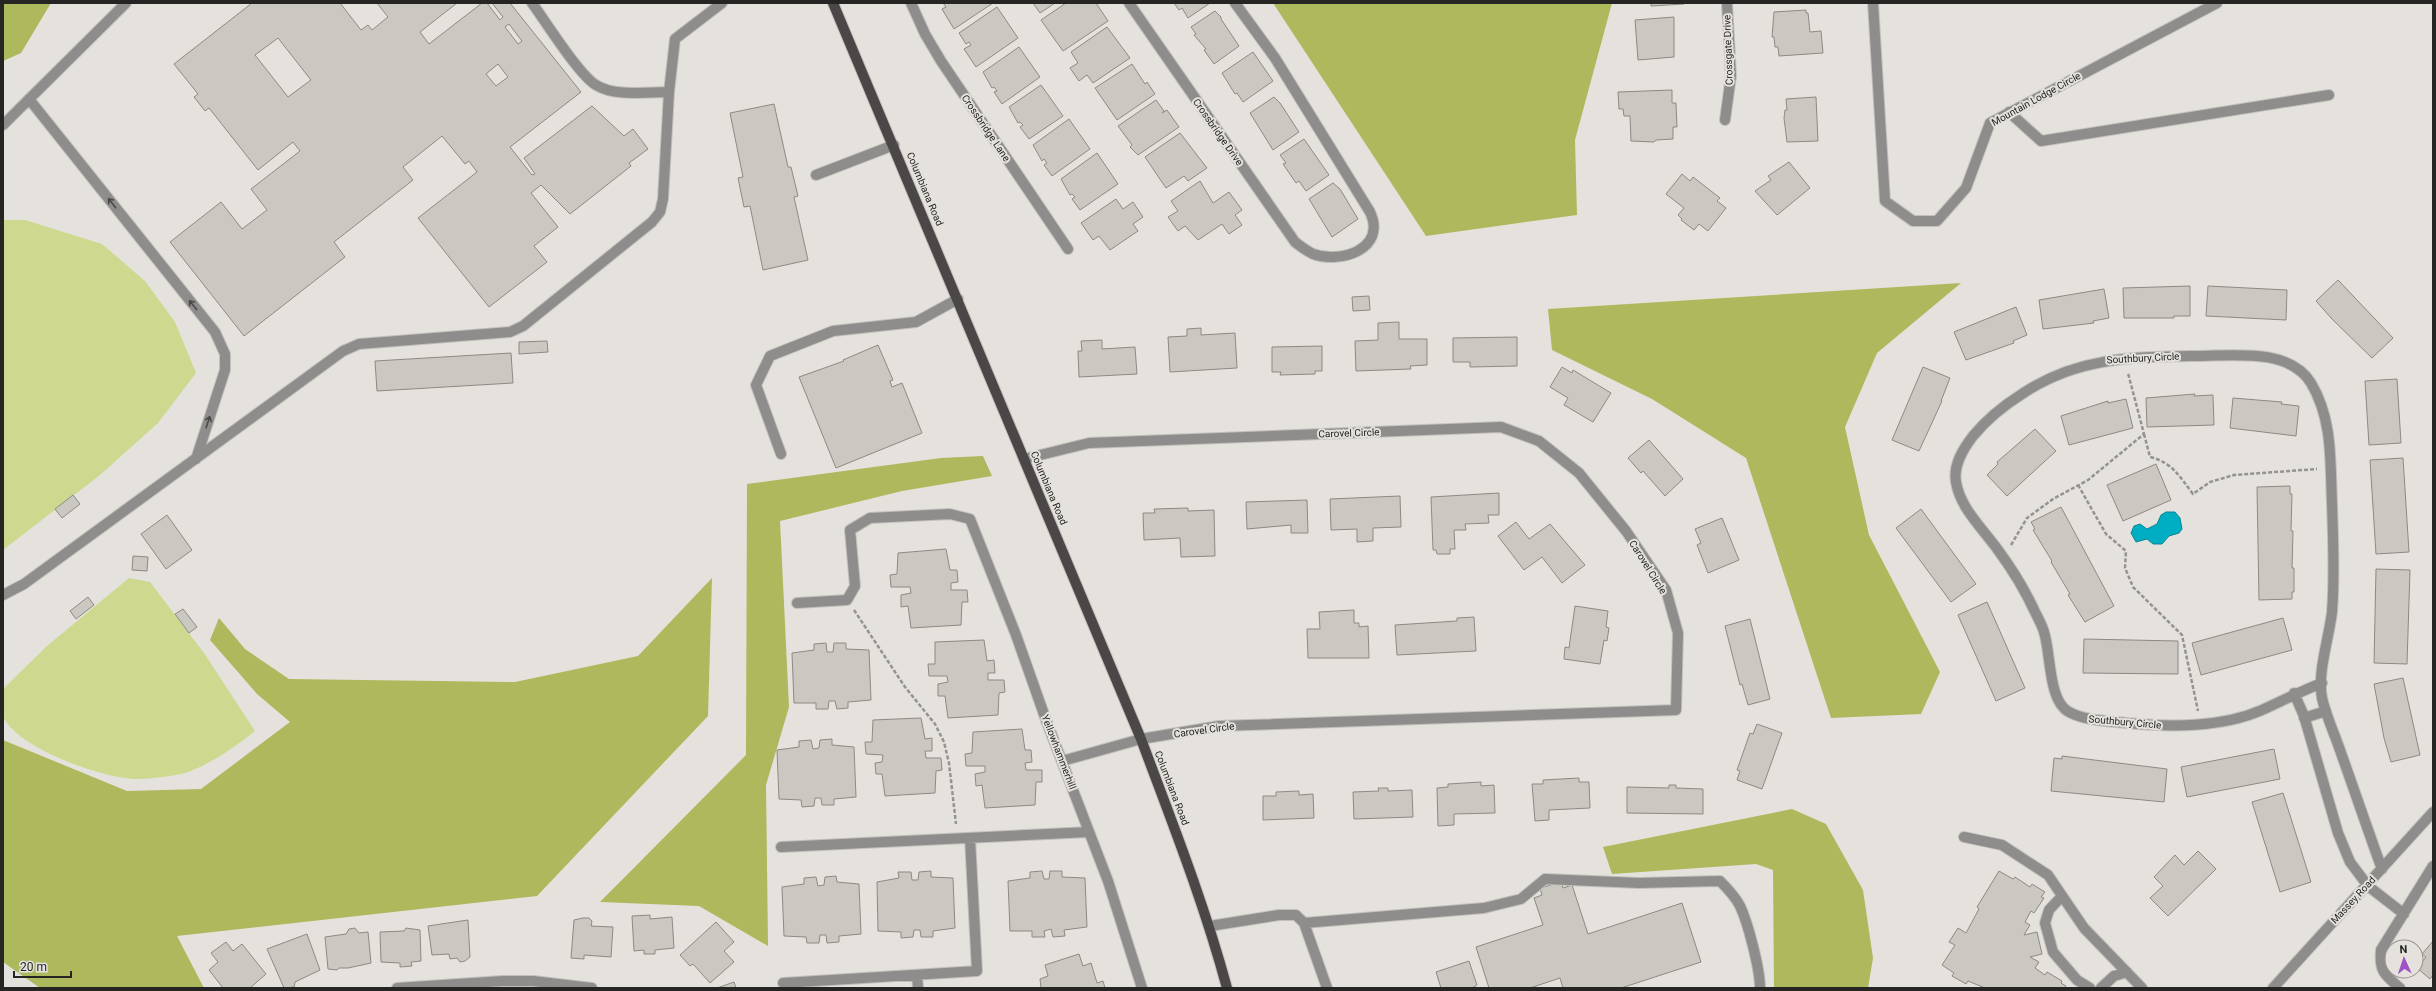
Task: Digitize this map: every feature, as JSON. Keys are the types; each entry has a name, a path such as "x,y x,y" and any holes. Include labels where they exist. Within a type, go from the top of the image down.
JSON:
{"main road":[{"name":"Columbiana Road","path":"833,3 894,145 1140,740 1183,850 1210,926 1228,988"}],"street":[{"path":"3,125 126,3"},
{"path":"532,3 584,74 596,86 618,91 669,92"},
{"path":"3,595 24,584 342,352 359,344 510,332 523,326 652,222 660,212 663,199 669,92 675,39 709,7 722,3"},
{"name":"Crossbridge Lane","path":"911,3 925,34 941,61 1068,249"},
{"name":"Crossbridge Drive","path":"1130,3 1295,242 1313,254 1334,256 1363,249 1371,242 1374,234 1374,220 1275,58 1235,3"},
{"name":"Crossgate Drive","path":"1725,120 1731,76 1727,3"},
{"name":"Mountain Lodge Circle","path":"1873,3 1886,201 1914,221 1937,220 1966,188 1990,123 2217,3"},
{"path":"2009,112 2041,141 2329,95"},
{"path":"29,99 214,332 225,354 225,370 196,459"},
{"path":"816,175 894,145"},
{"path":"781,454 756,385 770,356 833,330 916,322 958,299"},
{"name":"Southbury Circle","path":"2322,683 2294,693 2260,711 2222,721 2200,724 2152,726 2082,718 2062,707 2055,691 2045,633 2035,611 2004,557 1959,494 1955,479 1957,465 1964,448 1984,423 2004,406 2037,384 2068,369 2104,360 2124,358 2246,356 2271,358 2291,365 2308,378 2320,399 2330,438 2334,579 2332,614 2322,683 2322,697 2382,869"},
{"name":"Carovel Circle","path":"1024,459 1089,443 1501,427 1539,442 1578,473 1626,531 1666,590 1678,633 1676,710 1219,726 1140,740"},
{"name":"Yellowhammerhill","path":"848,600 855,586 850,530 870,518 950,514 970,519 1016,635 1108,882 1142,988"},
{"path":"797,602 848,600"},
{"path":"2294,693 2304,718 2338,833 2350,862 2368,886 2404,914"},
{"path":"2304,718 2326,711"},
{"path":"1062,761 1140,740"},
{"name":"Massey Road","path":"2273,988 2368,886 2433,812"},
{"path":"782,847 1089,832"},
{"path":"1964,837 2002,846 2048,874 2084,928 2142,988"},
{"path":"783,983 977,971 970,838"},
{"path":"2400,988 2384,973 2380,964 2381,950 2433,866"},
{"path":"1304,923 1484,908 1521,899 1545,879 1639,883 1720,881 1731,892 1740,907 1749,933 1760,988"},
{"path":"2062,896 2049,910 2046,923 2053,952 2077,980 2090,988"},
{"path":"1210,926 1296,915 1304,923 1327,988"},
{"path":"2101,988 2114,976 2127,972"},
{"path":"917,975 918,988"},
{"path":"397,988 503,981 533,981 592,988"}],"path":[{"path":"2124,358 2150,456 2164,460 2174,468 2193,494 2210,482 2234,475 2331,468"},
{"path":"2004,557 2027,518 2053,499 2088,480 2144,434"},
{"path":"2078,486 2106,534 2126,551 2125,568 2133,587 2182,635 2200,724"},
{"path":"848,600 905,687 935,724 944,742 949,762 958,838"}],"green space":[{"path":"3,3 51,3 21,53 3,61"},
{"path":"1273,3 1612,3 1575,140 1577,215 1426,236"},
{"path":"3,220 25,220 102,244 145,281 175,322 196,373 158,423 100,475 3,550"},
{"path":"1961,283 1877,353 1845,427 1869,535 1940,672 1921,714 1831,718 1746,458 1652,399 1552,350 1548,309"},
{"path":"983,456 992,476 902,491 780,521 789,707 766,785 768,946 699,906 600,902 746,755 747,484 941,458"},
{"path":"129,578 150,582 204,653 255,731 223,754 188,772 177,775 137,779 122,778 84,768 62,760 25,739 11,728 2,713 3,689 47,646"},
{"path":"712,578 708,716 537,896 177,936 204,988 40,988 3,962 3,740 127,791 201,789 290,722 257,694 210,640 219,618 245,649 289,679 515,682 638,656"},
{"path":"1792,809 1826,824 1863,890 1873,958 1868,988 1774,988 1773,870 1756,864 1612,874 1603,847"}],"water":[{"path":"2166,512 2175,512 2180,518 2182,529 2179,533 2169,536 2162,544 2153,544 2147,539 2136,542 2131,533 2134,526 2140,524 2147,529 2157,524 2161,515"}],"building":[{"path":"252,3 340,3 361,30 368,25 372,30 388,17 377,3 457,3 420,32 429,44 482,3 487,3 500,20 503,17 492,3 510,3 581,92 510,147 532,175 535,174 524,158 592,106 624,136 633,129 648,149 629,163 631,166 570,214 541,185 531,193 558,227 534,246 547,262 489,307 418,218 477,172 469,161 465,164 442,136 403,167 413,180 334,242 345,257 244,336 170,242 221,202 242,229 267,210 251,189 300,151 293,142 258,170 209,108 205,111 194,97 198,94 174,64","holes":["509,24 522,41 518,44 505,27","278,38 311,80 288,97 255,55","498,64 508,77 496,86 486,74"]},
{"path":"943,3 993,3 954,29 942,9 946,7"},
{"path":"1033,3 1055,3 1040,13"},
{"path":"1066,3 1096,3 1108,21 1063,51 1041,20"},
{"path":"1174,3 1210,3 1188,18 1182,8 1179,10"},
{"path":"1651,3 1684,3 1684,4 1651,6"},
{"path":"997,7 1018,38 976,67 964,49 971,45 969,42 966,44 959,33"},
{"path":"1806,10 1806,13 1808,13 1810,32 1821,31 1823,53 1779,56 1778,47 1775,47 1774,37 1772,37 1774,12"},
{"path":"1215,11 1221,17 1239,46 1214,64 1204,50 1206,49 1194,35 1196,34 1191,27"},
{"path":"1674,17 1674,57 1638,60 1635,20"},
{"path":"1107,27 1130,58 1093,83 1087,75 1079,81 1070,68 1078,63 1071,52"},
{"path":"1019,47 1040,77 1002,104 994,92 997,91 994,87 992,88 983,72"},
{"path":"1253,52 1273,81 1243,102 1237,93 1235,94 1222,73"},
{"path":"1132,64 1145,84 1147,82 1155,94 1117,120 1095,88"},
{"path":"1041,85 1063,116 1029,139 1020,127 1023,125 1020,122 1018,123 1009,107"},
{"path":"1672,90 1672,103 1676,103 1677,127 1673,127 1673,139 1656,140 1654,142 1631,141 1630,116 1624,116 1623,109 1619,109 1618,92"},
{"path":"1274,97 1280,103 1299,132 1273,150 1250,113"},
{"path":"1816,97 1818,141 1787,142 1784,118 1785,110 1787,110 1786,99"},
{"path":"1156,100 1164,111 1162,113 1167,110 1179,127 1138,155 1130,147 1132,145 1118,126"},
{"path":"774,104 788,167 791,167 798,196 794,197 808,260 763,270 750,206 744,207 738,178 743,177 730,113"},
{"path":"1069,119 1090,149 1052,176 1044,165 1047,163 1044,159 1042,161 1033,145"},
{"path":"1180,133 1207,168 1188,181 1184,176 1166,188 1145,157"},
{"path":"1304,139 1329,175 1306,191 1299,181 1296,183 1283,164 1286,163 1280,155"},
{"path":"1097,153 1118,184 1080,210 1072,199 1075,197 1072,194 1070,195 1061,179"},
{"path":"1789,162 1810,188 1777,215 1755,191 1771,180 1768,176"},
{"path":"1682,174 1690,181 1693,177 1720,198 1717,201 1726,208 1708,231 1699,224 1694,230 1681,220 1682,219 1678,215 1684,208 1666,194"},
{"path":"1200,181 1213,203 1229,192 1242,210 1235,215 1242,225 1229,234 1222,224 1198,240 1185,226 1178,231 1168,217 1178,211 1171,201"},
{"path":"1333,183 1340,189 1358,219 1332,237 1309,199"},
{"path":"1116,199 1123,209 1133,202 1143,217 1133,224 1138,231 1110,250 1099,236 1093,240 1081,223"},
{"path":"2338,280 2393,338 2372,358 2332,319 2316,301"},
{"path":"2190,286 2190,316 2174,316 2174,318 2124,318 2123,288"},
{"path":"2208,286 2287,290 2286,320 2206,316"},
{"path":"2104,289 2109,318 2093,321 2094,323 2043,329 2039,300"},
{"path":"1369,296 1370,310 1353,311 1352,297"},
{"path":"2016,307 2027,335 2013,341 2014,343 1966,360 1954,332"},
{"path":"1399,322 1399,339 1427,339 1427,365 1410,366 1411,369 1356,371 1355,341 1378,340 1378,323"},
{"path":"1201,328 1201,335 1235,333 1237,368 1170,372 1168,337 1187,336 1187,329"},
{"path":"1517,337 1517,366 1470,367 1470,362 1453,362 1453,338"},
{"path":"1102,340 1102,349 1135,347 1137,374 1079,377 1078,351 1082,351 1081,341"},
{"path":"547,341 548,352 519,354 519,342"},
{"path":"878,345 893,380 890,381 892,387 902,383 922,433 836,468 799,377 844,361 843,360"},
{"path":"1322,346 1322,371 1315,371 1315,374 1280,375 1281,372 1272,372 1272,347"},
{"path":"511,353 513,383 377,391 375,361"},
{"path":"1562,367 1572,373 1573,370 1611,393 1593,422 1564,405 1568,398 1550,387"},
{"path":"1923,367 1950,378 1942,401 1919,451 1892,440"},
{"path":"2397,379 2401,443 2369,445 2365,381"},
{"path":"2195,394 2194,396 2213,395 2214,425 2147,427 2146,398"},
{"path":"2233,398 2282,402 2281,404 2299,406 2296,436 2230,428"},
{"path":"2126,399 2133,428 2069,445 2061,416 2108,401 2108,403"},
{"path":"2035,429 2056,451 2007,496 1987,475 1998,464 1997,462"},
{"path":"1649,440 1683,479 1665,496 1643,471 1641,473 1628,458"},
{"path":"2403,458 2409,552 2376,554 2370,460"},
{"path":"2156,464 2171,500 2123,521 2107,485"},
{"path":"2290,486 2290,494 2292,494 2291,531 2293,531 2292,568 2294,568 2294,592 2292,592 2292,599 2259,600 2257,487"},
{"path":"1499,493 1499,515 1488,515 1489,523 1465,524 1466,530 1454,530 1455,549 1450,549 1450,554 1437,554 1436,550 1433,550 1431,497"},
{"path":"73,495 80,504 62,518 55,509"},
{"path":"1400,496 1401,527 1373,528 1373,541 1357,542 1357,529 1331,530 1330,499"},
{"path":"1307,500 1308,533 1291,533 1291,525 1247,529 1246,502"},
{"path":"2061,507 2114,606 2085,622 2068,595 2070,594 2033,530 2035,529 2031,522"},
{"path":"1188,508 1188,511 1214,510 1215,556 1181,557 1180,538 1144,540 1143,513 1155,513 1154,509"},
{"path":"1921,509 1976,584 1951,602 1896,528"},
{"path":"167,515 192,550 166,569 141,534"},
{"path":"1722,518 1739,560 1708,573 1697,545 1701,543 1695,529"},
{"path":"1516,522 1529,539 1550,524 1585,565 1562,583 1542,557 1524,570 1498,536"},
{"path":"946,549 950,570 957,570 958,582 951,583 951,590 967,590 968,602 962,602 961,625 911,628 908,606 901,607 901,595 911,593 910,587 891,587 890,575 897,574 898,553"},
{"path":"133,556 148,557 147,571 132,570"},
{"path":"2376,569 2410,570 2407,664 2374,663"},
{"path":"88,597 94,605 76,619 70,611"},
{"path":"1987,602 2025,688 1996,701 1958,615"},
{"path":"1575,606 1608,611 1606,627 1609,628 1607,641 1604,640 1600,664 1564,659 1565,647 1569,648"},
{"path":"183,609 197,627 189,633 175,614"},
{"path":"1354,610 1354,623 1359,623 1359,627 1368,626 1369,658 1308,658 1307,629 1320,629 1319,612"},
{"path":"1474,617 1476,651 1397,655 1395,625 1457,621 1457,618"},
{"path":"2283,618 2292,650 2201,675 2192,643"},
{"path":"1750,619 1770,699 1748,705 1742,684 1740,685 1725,626"},
{"path":"2084,639 2178,641 2178,674 2083,673"},
{"path":"984,640 987,661 994,660 995,673 988,673 988,680 1004,680 1005,692 999,693 998,715 948,718 945,696 938,696 938,684 948,682 947,676 929,676 928,664 935,664 935,642"},
{"path":"826,643 827,652 833,652 834,643 846,643 846,649 869,650 871,700 848,702 848,708 837,709 835,701 829,701 828,709 816,709 816,703 794,703 792,653 814,650 814,644"},
{"path":"2403,678 2420,755 2391,762 2384,738 2374,684"},
{"path":"921,718 925,739 932,738 932,751 925,751 926,758 941,758 942,770 936,771 935,793 885,796 882,774 876,774 875,763 882,762 883,755 866,754 865,742 872,742 873,720"},
{"path":"1757,724 1782,733 1762,789 1737,780 1740,771 1737,770 1750,733 1753,734"},
{"path":"1022,729 1025,750 1031,750 1032,762 1025,763 1026,770 1042,770 1042,782 1036,782 1035,805 985,808 982,785 976,786 975,774 985,772 985,766 966,766 965,754 972,753 973,732"},
{"path":"832,739 832,745 854,747 856,797 834,799 834,805 822,805 821,798 815,798 814,806 802,807 801,800 779,799 777,750 799,747 799,741 811,740 813,749 819,748 820,740"},
{"path":"2274,749 2280,779 2187,797 2181,767"},
{"path":"2062,756 2167,769 2164,802 2051,791 2054,758 2062,759"},
{"path":"1579,778 1579,782 1589,782 1590,808 1549,810 1549,820 1535,821 1532,784 1543,784 1543,780"},
{"path":"1481,782 1481,786 1494,785 1495,813 1454,814 1454,825 1438,826 1437,788 1448,787 1448,784"},
{"path":"1669,785 1676,785 1676,788 1703,789 1703,814 1627,813 1627,787 1669,788"},
{"path":"1378,788 1388,788 1388,791 1412,790 1413,817 1354,819 1353,792 1379,791"},
{"path":"1299,791 1299,795 1313,794 1314,818 1263,820 1263,796 1276,796 1276,792"},
{"path":"2283,793 2311,882 2280,892 2252,802"},
{"path":"2198,851 2216,869 2168,916 2150,898 2163,886 2154,877 2175,855 2184,865"},
{"path":"931,871 931,877 953,878 955,928 933,931 933,937 921,937 920,930 914,930 913,937 901,938 901,932 878,931 877,882 899,878 898,872 911,872 912,880 918,880 919,872"},
{"path":"1042,871 1044,879 1049,879 1050,871 1062,871 1062,877 1085,878 1087,927 1064,930 1065,936 1053,937 1051,929 1044,931 1045,937 1032,937 1032,931 1010,931 1008,881 1030,878 1030,872"},
{"path":"1999,871 2013,879 2015,877 2030,887 2032,884 2045,892 2041,897 2044,898 2034,913 2031,911 2025,922 2030,925 2024,935 2037,932 2042,954 2030,957 2039,962 2035,968 2045,975 2047,972 2062,981 2061,983 2066,986 2065,988 1985,988 1968,981 1966,984 1952,976 1954,973 1942,965 1955,945 1949,942 1958,928 1966,933 1979,909 1977,907"},
{"path":"836,876 837,882 859,884 861,934 839,936 839,942 827,943 826,935 820,935 819,943 807,943 806,937 784,936 782,887 804,884 804,878 816,877 818,886 824,885 825,877"},
{"path":"1561,882 1563,888 1572,885 1588,934 1682,903 1701,962 1621,988 1563,988 1560,978 1530,988 1489,988 1476,947 1543,925 1534,898 1542,895 1540,888"},
{"path":"650,915 650,919 672,917 674,948 655,950 655,954 644,954 644,950 634,951 632,916"},
{"path":"589,918 592,921 591,926 613,927 611,957 584,955 584,959 571,958 574,920"},
{"path":"468,920 470,957 465,961 460,962 457,958 450,959 449,954 432,955 428,926"},
{"path":"716,922 734,942 724,951 734,962 710,983 693,964 690,966 680,955"},
{"path":"355,928 359,933 368,932 371,963 348,968 339,968 337,970 328,969 325,937 346,934 349,929"},
{"path":"406,928 420,930 421,961 411,962 412,966 400,967 400,963 381,962 380,932 404,931"},
{"path":"307,934 320,970 295,982 294,987 284,988 267,949"},
{"path":"2433,941 2433,975 2430,979 2424,974 2424,959 2426,957 2424,956 2424,952"},
{"path":"226,942 233,951 242,944 266,974 250,988 223,988 209,970 218,962 211,953"},
{"path":"1079,954 1083,966 1091,963 1097,983 1103,981 1105,988 1041,988 1040,979 1048,976 1045,965"},
{"path":"1469,961 1477,985 1472,988 1441,988 1436,972"},
{"path":"734,982 736,988 717,988"}]}
